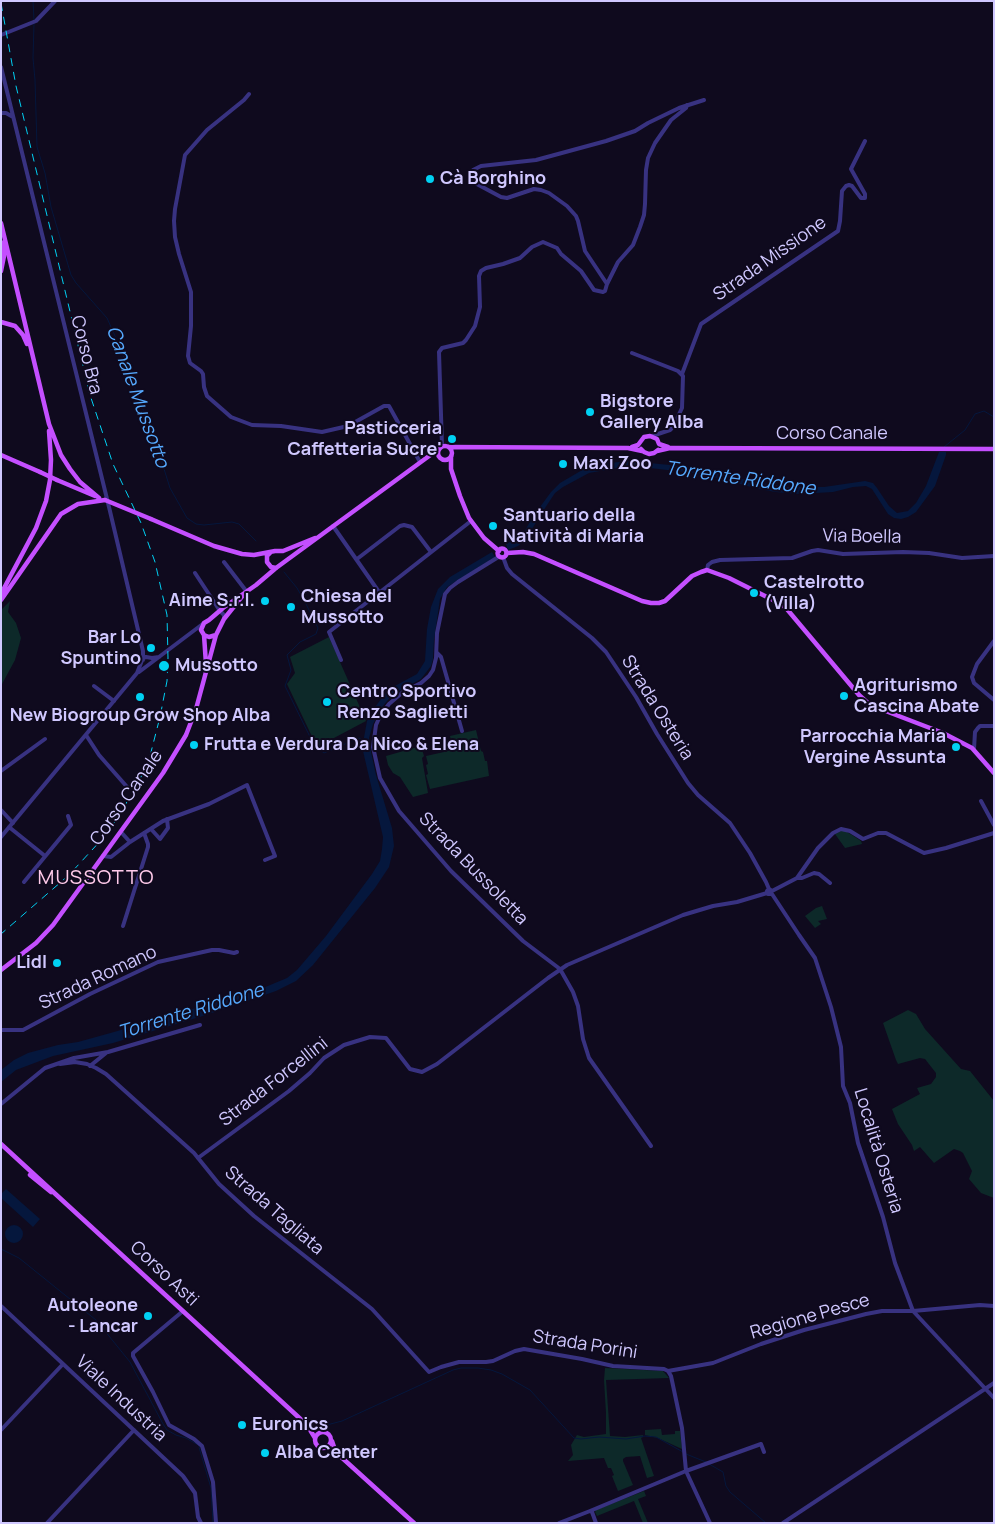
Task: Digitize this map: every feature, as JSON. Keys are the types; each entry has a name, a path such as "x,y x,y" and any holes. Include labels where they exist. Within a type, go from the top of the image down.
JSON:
{"main road":[{"path":"1,223 48,424 51,460 46,502 36,528 1,594"},
{"path":"1,271 4,256 4,233"},
{"path":"1,322 15,326 23,335 39,384"},
{"path":"48,424 61,455 70,469 80,482 101,500"},
{"name":"Corso Canale","path":"628,448 638,445 644,438 652,436 658,442 670,448"},
{"path":"657,451 658,442"},
{"path":"641,443 642,451"},
{"name":"Corso Canale","path":"206,622 278,566 441,447"},
{"path":"451,469 439,457 438,453 441,447 449,447 451,469 470,521 490,544 499,550 504,549 503,556"},
{"name":"Corso Canale","path":"449,447 628,448 649,454 670,448 994,449"},
{"name":"Corso Canale","path":"451,455 465,447"},
{"path":"1,455 101,500 214,546 242,554 254,555 278,552 283,558 278,566 271,567 267,562 254,555"},
{"path":"444,460 451,455"},
{"name":"Corso Canale","path":"420,462 431,457 439,457"},
{"path":"1,600 62,514 78,504 101,500"},
{"name":"Corso Canale","path":"278,552 294,548 320,535"},
{"path":"499,550 498,554 503,556 523,552 534,554 651,604 665,600 692,576 707,570 729,578 786,608 859,695 870,705 943,733 974,749 992,772"},
{"path":"265,577 267,556 270,553"},
{"name":"Corso Canale","path":"1,970 36,942 53,925 163,773 186,735 196,709 217,633 224,620 245,593"},
{"path":"206,622 216,623 217,633 209,637 203,634 201,628 206,622"},
{"name":"Corso Canale","path":"203,634 206,650 206,669"},
{"name":"Corso Asti","path":"1,1144 307,1425 320,1432"},
{"path":"1,1150 10,1155 48,1191 57,1195"},
{"name":"Corso Asti","path":"307,1425 315,1438"},
{"path":"340,1456 328,1433 320,1432 315,1438 316,1444 319,1447 327,1447 340,1456 414,1523"},
{"path":"327,1447 332,1440"}],"street":[{"path":"2,36 36,21 55,1"},
{"name":"Corso Bra","path":"1,67 147,661"},
{"path":"249,94 207,130 185,155 174,209 174,221 179,254 191,292 191,326 188,356 190,363 203,374 204,386 208,396 231,417 252,426 282,426 322,432 348,426 384,406 389,406 420,462"},
{"path":"607,284 585,251 576,216 567,206 550,193 534,189 508,198 501,197 473,182 471,175 473,170 481,166 536,160 606,141 635,132 648,123 687,105 704,100"},
{"path":"441,447 439,352 442,348 466,340 475,326 480,307 479,276 481,270 520,258 532,247 543,242 557,248 561,254 581,271 594,290 605,291 618,262 633,245 644,216 648,158 655,143 671,120 686,108 687,105"},
{"path":"1,113 14,117"},
{"name":"Strada Missione","path":"652,436 670,430 681,411 683,395 682,374 701,324 838,231 842,191 846,186 852,186 862,198 865,198 865,194 851,169 865,141"},
{"path":"632,353 682,374"},
{"name":"Strada Missione","path":"658,442 662,432"},
{"path":"341,660 329,632 470,521"},
{"path":"357,559 400,526 404,525 412,527 431,552"},
{"path":"333,526 379,592"},
{"name":"Via Boella","path":"707,570 708,565 720,560 792,558 818,550 843,554 929,552 962,558 994,556"},
{"name":"Strada Bussoletta","path":"503,556 458,582 447,592 443,600 437,633 437,654 434,666 429,676 421,683 403,692 389,704 376,725 373,747 380,778 399,811 451,871 523,941 560,969"},
{"name":"Strada Osteria","path":"503,556 507,568 512,574 592,638 606,652 636,697 688,783 730,823 750,853 770,892"},
{"path":"224,562 245,593"},
{"path":"195,573 224,616 224,620"},
{"path":"1,837 147,661 159,656 206,622"},
{"path":"193,631 199,631 203,634"},
{"path":"994,641 978,664 972,677 974,682 994,700"},
{"path":"206,650 210,655"},
{"name":"Strada Bussoletta","path":"437,654 441,657 462,731"},
{"path":"94,686 114,701"},
{"path":"974,749 978,728 980,726 994,726"},
{"path":"86,735 99,755 128,788"},
{"path":"1,771 45,739"},
{"path":"992,772 994,778"},
{"path":"103,856 111,857 130,842 167,819 209,804 247,785 275,856 265,860"},
{"path":"981,801 994,825"},
{"path":"1,810 13,823"},
{"path":"24,882 71,826 68,816"},
{"path":"151,829 160,839 168,828 167,819"},
{"path":"10,827 45,856"},
{"path":"797,878 818,848 833,833 841,829 850,831 863,839 878,832 886,833 924,853 994,833"},
{"path":"121,832 130,842"},
{"path":"123,926 148,848 144,833"},
{"path":"651,1146 589,1058 583,1039 578,1006 573,992 560,969 683,915 770,892 797,878 814,873 823,876 830,884"},
{"name":"Località Osteria","path":"770,892 815,958 831,1007 841,1047 843,1086 850,1102 858,1143 883,1217 894,1263 912,1311 994,1398"},
{"name":"Strada Romano","path":"1,1030 23,1030 90,994 158,962 212,950 237,952"},
{"name":"Strada Forcellini","path":"198,1158 289,1091 334,1050 370,1037 386,1038 410,1069 422,1072 458,1049 560,969"},
{"name":"Strada Tagliata","path":"60,1064 74,1058 108,1052 200,1025"},
{"name":"Strada Tagliata","path":"88,1065 108,1052"},
{"path":"88,1065 89,1056"},
{"path":"101,1057 99,1066 101,1071"},
{"name":"Strada Tagliata","path":"1,1104 45,1068 75,1062 101,1071 144,1107 198,1158 220,1184 254,1216 372,1309 429,1372"},
{"name":"Viale Industria","path":"1,1306 190,1484 196,1497 198,1517 202,1523"},
{"name":"Regione Pesce","path":"668,1372 713,1363 761,1344 822,1325 882,1311 994,1306"},
{"path":"183,1311 133,1353 133,1356 169,1425 194,1439 202,1446 213,1482 216,1522"},
{"name":"Strada Porini","path":"429,1372 459,1362 493,1361 524,1349 602,1364 664,1369 668,1372"},
{"path":"1,1430 63,1364"},
{"path":"668,1372 671,1376 682,1428 686,1471 710,1523"},
{"path":"783,1523 994,1383"},
{"path":"47,1523 134,1430"},
{"path":"559,1523 686,1471 761,1444 764,1452"},
{"path":"590,1511 596,1523"}],"green space":[{"path":"10,601 8,612 16,623 21,638 15,660 1,686 1,610"},
{"name":"Centro Sportivo Renzo Saglietti","path":"329,637 366,721 317,747 287,684 295,673 290,657"},
{"path":"476,730 481,751 485,761 487,761 489,776 430,789 426,775 428,774 426,765 428,764 426,756 453,750 450,736"},
{"path":"421,746 428,793 413,797 400,777 393,773 388,765 386,756"},
{"path":"841,831 852,835 861,841 862,844 845,848 835,834"},
{"path":"822,906 827,919 818,921 821,924 815,928 805,916"},
{"path":"908,1010 916,1014 925,1029 961,1069 970,1071 994,1101 994,1198 981,1193 969,1179 972,1171 963,1153 954,1149 934,1163 920,1147 914,1151 898,1124 892,1109 920,1094 917,1088 931,1084 936,1077 936,1073 925,1059 920,1058 898,1064 896,1060 883,1023"},
{"path":"605,1368 663,1371 669,1378 606,1380 610,1436 643,1435 641,1438 654,1476 647,1478 640,1456 626,1457 623,1461 633,1485 618,1491 612,1476 614,1475 611,1468 608,1468 604,1458 568,1461 573,1455 571,1445 577,1435 584,1437 606,1434"},
{"path":"661,1429 662,1435 675,1434 675,1431 680,1431 682,1449 658,1438 645,1435 645,1430"},
{"path":"644,1491 646,1496 638,1499 648,1523 643,1523 634,1501 597,1516 595,1512 596,1510"}],"water":[{"path":"939,452 946,452 946,455 935,486 916,512 901,519 894,518 888,514 872,489 866,486 833,492 799,494 775,492 701,474 650,468 650,463 708,469 749,481 789,487 824,487 865,481 873,483 889,506 897,513 908,511 916,503 926,486"},
{"path":"626,461 644,462 643,468 617,468 589,473 563,487 555,493 525,540 518,546 508,550 506,544 522,536 532,518 560,483 595,465"},
{"path":"492,552 495,557 447,587 440,599 431,666 421,679 392,695 373,724 369,738 371,752 392,828 394,846 389,867 375,888 313,965 296,981 276,991 206,1015 113,1043 53,1056 16,1070 1,1082 1,1070 14,1060 28,1053 78,1042 263,988 287,978 297,970 326,936 380,861 383,837 363,751 367,721 385,694 393,687 417,674 425,661 427,629 431,607 438,589 450,577"},
{"path":"6,1189 40,1219 33,1227 1,1198 1,1194"},
{"path":"14,1225 20,1228 23,1234 20,1240 14,1243 8,1240 5,1234 8,1228"}],"waterway":[{"name":"Canale Mussotto","path":"33,1 34,20"},
{"name":"Canale Mussotto","path":"34,24 33,58 37,147 45,173 51,207 71,275 107,318 120,347 170,488 187,518 196,524 204,525 232,522 239,524 256,541"},
{"name":"Torrente Riddone","path":"944,447 965,430 975,414 984,411 994,417"},
{"name":"Canale Mussotto","path":"284,572 297,588 318,628 316,634 300,642 287,655 291,670 285,686 314,745 324,753 359,738 364,741"},
{"path":"1,1249 19,1258 96,1320 130,1362 167,1430 200,1446"},
{"path":"319,1427 342,1421 453,1370 478,1368 502,1374 530,1390 574,1438 626,1439 645,1436 656,1437 683,1452"},
{"path":"199,1447 211,1488 213,1523"},
{"path":"686,1454 706,1462"},
{"path":"709,1464 723,1472 726,1486 730,1492 766,1523"}],"railway":[{"path":"1,3 16,86 90,395 113,464 141,523 155,562 167,615 168,658 167,681 150,756 142,775 119,816 103,838 69,875 1,934"}],"place":[{"name":"Cà Borghino","path":"430,179"},
{"name":"Bigstore Gallery Alba","path":"590,412"},
{"name":"Pasticceria Caffetteria Sucre'","path":"452,439"},
{"name":"Maxi Zoo","path":"563,464"},
{"name":"Santuario della Natività di Maria","path":"493,526"},
{"name":"Castelrotto (Villa)","path":"754,593"},
{"name":"Aime S.r.l.","path":"265,601"},
{"name":"Chiesa del Mussotto","path":"291,607"},
{"name":"Bar Lo Spuntino","path":"151,648"},
{"name":"Mussotto","path":"164,666"},
{"name":"Agriturismo Cascina Abate","path":"844,696"},
{"name":"New Biogroup Grow Shop Alba","path":"140,697"},
{"name":"Centro Sportivo Renzo Saglietti","path":"327,702"},
{"name":"Frutta e Verdura Da Nico & Elena","path":"194,745"},
{"name":"Parrocchia Maria Vergine Assunta","path":"956,747"},
{"name":"Lidl","path":"57,963"},
{"name":"Autoleone - Lancar","path":"148,1316"},
{"name":"Euronics","path":"242,1425"},
{"name":"Alba Center","path":"265,1453"}],"district":[{"name":"MUSSOTTO","path":"96,878"}]}
